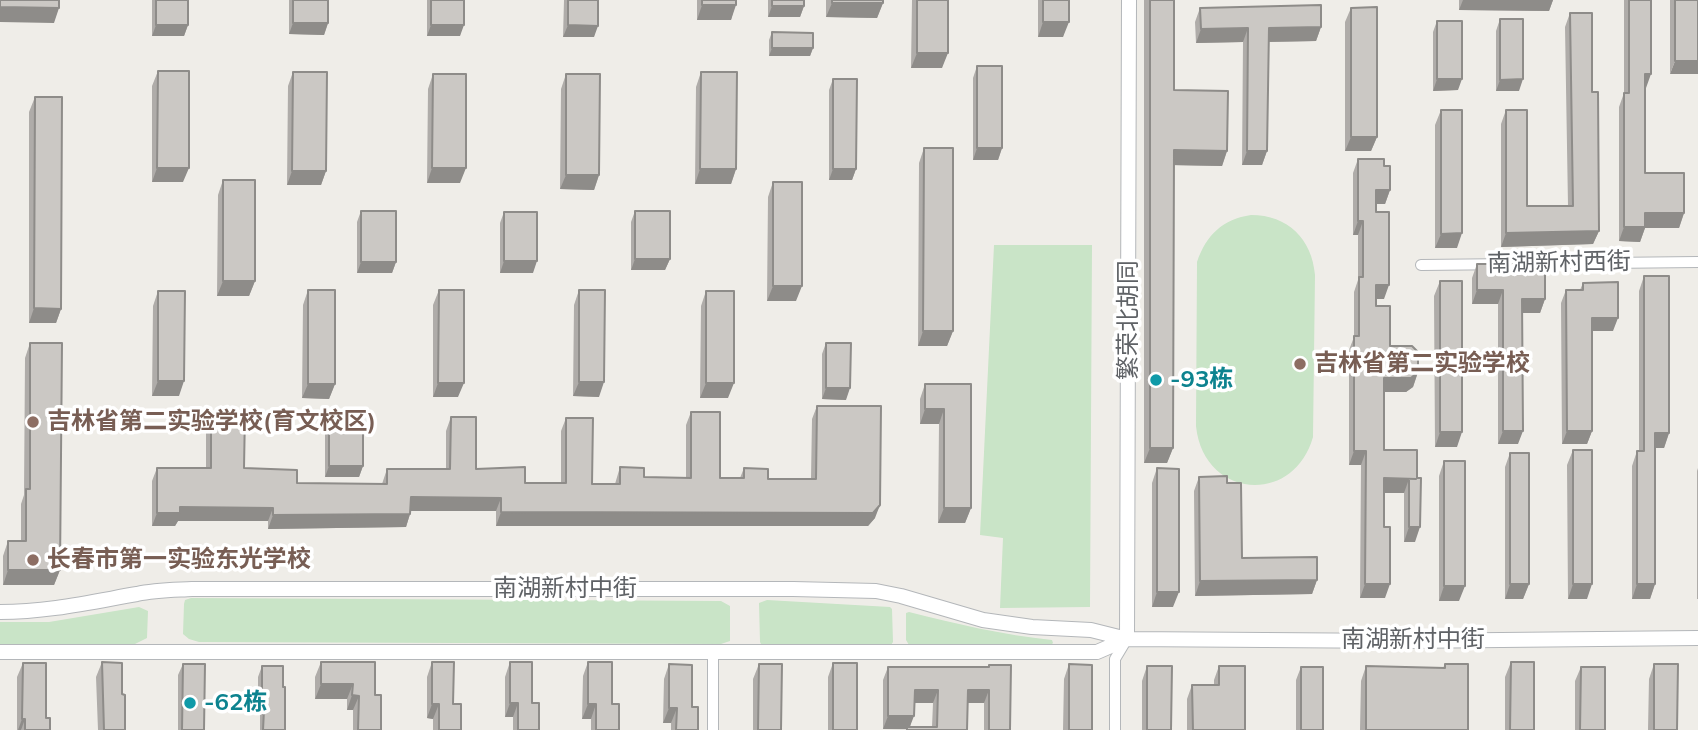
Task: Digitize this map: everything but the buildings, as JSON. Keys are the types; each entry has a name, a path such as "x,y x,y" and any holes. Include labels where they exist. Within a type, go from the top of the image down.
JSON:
{"street":[{"name":"繁荣北胡同","path":"1127,639 1129,0"},
{"name":"南湖新村西街","path":"1420,265 1698,262"},
{"name":"南湖新村中街","path":"0,612 32,612 108,601 139,593 192,589 793,589 876,591 984,620 1032,627 1091,630 1127,639 1403,641 1698,638"},
{"name":"南湖新村中街","path":"0,652 1097,652 1127,639"},
{"path":"1115,730 1115,659 1127,639"},
{"path":"713,654 713,730"}],"green space":[{"path":"1251,215 1276,219 1296,232 1309,250 1315,275 1313,437 1303,460 1287,475 1269,483 1250,485 1231,480 1214,468 1202,450 1196,426 1197,262 1205,244 1217,230 1232,220"},
{"path":"994,245 1092,245 1090,607 1000,608 1003,538 980,535"},
{"path":"185,600 721,601 730,606 730,641 721,644 199,642 183,634 184,604"},
{"path":"767,600 890,607 893,642 891,645 762,646 759,603"},
{"path":"139,607 148,611 147,638 133,645 0,644 0,622 49,622"},
{"path":"906,613 962,625 1052,640 1053,643 909,645 906,640"}],"place":[{"name":"吉林省第二实验学校","path":"1300,364"},
{"name":"-93栋","path":"1156,380"},
{"name":"吉林省第二实验学校(育文校区)","path":"33,422"},
{"name":"长春市第一实验东光学校","path":"33,560"},
{"name":"-62栋","path":"190,703"}]}
